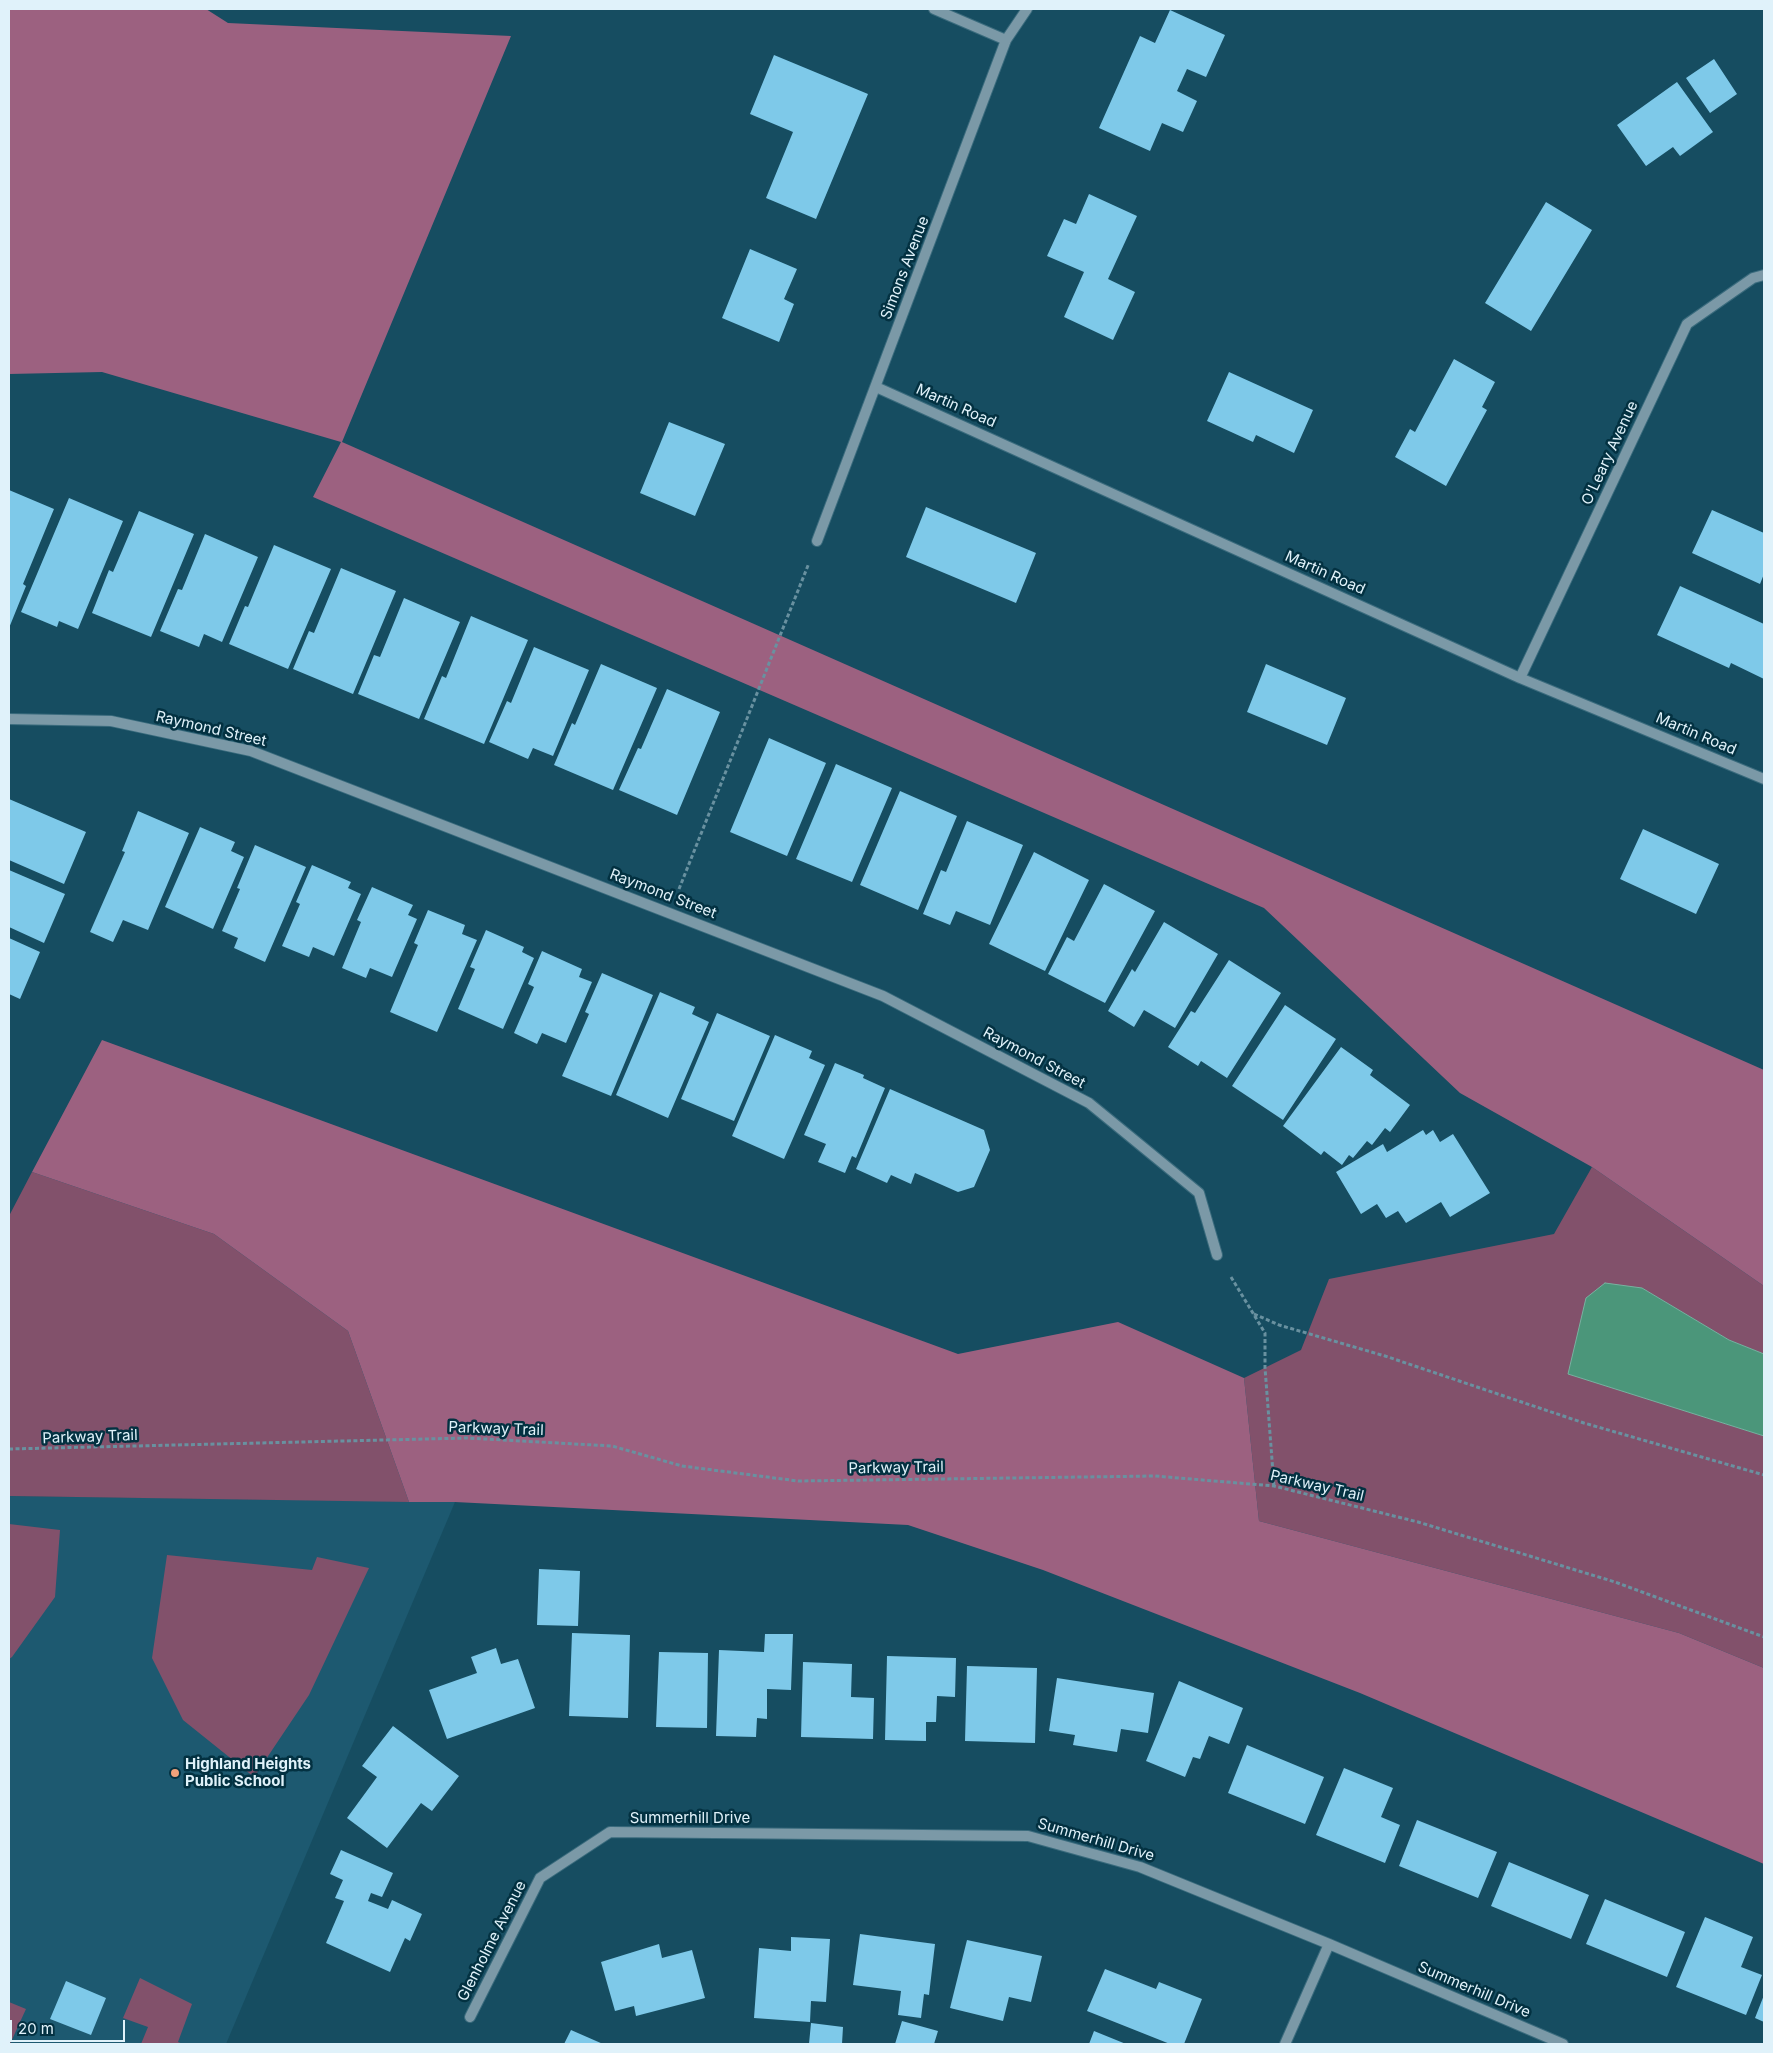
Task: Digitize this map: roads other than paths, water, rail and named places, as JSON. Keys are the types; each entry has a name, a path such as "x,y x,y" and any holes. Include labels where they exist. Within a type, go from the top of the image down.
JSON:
{"street":[{"path":"934,9 1006,40"},
{"name":"Simons Avenue","path":"817,541 1006,40 1026,9"},
{"name":"O'Leary Avenue","path":"1520,678 1688,324 1753,278 1764,275"},
{"name":"Martin Road","path":"876,387 1520,678 1764,779"},
{"name":"Raymond Street","path":"9,719 111,721 251,751 883,996 1089,1104 1200,1193 1217,1255"},
{"name":"Summerhill Drive","path":"540,1878 610,1832 1028,1836 1140,1867 1329,1944 1563,2044"},
{"name":"Glenholme Avenue","path":"470,2017 540,1878"},
{"path":"1285,2044 1329,1944"}],"place":[{"name":"Highland Heights Public School","path":"175,1773"}]}
